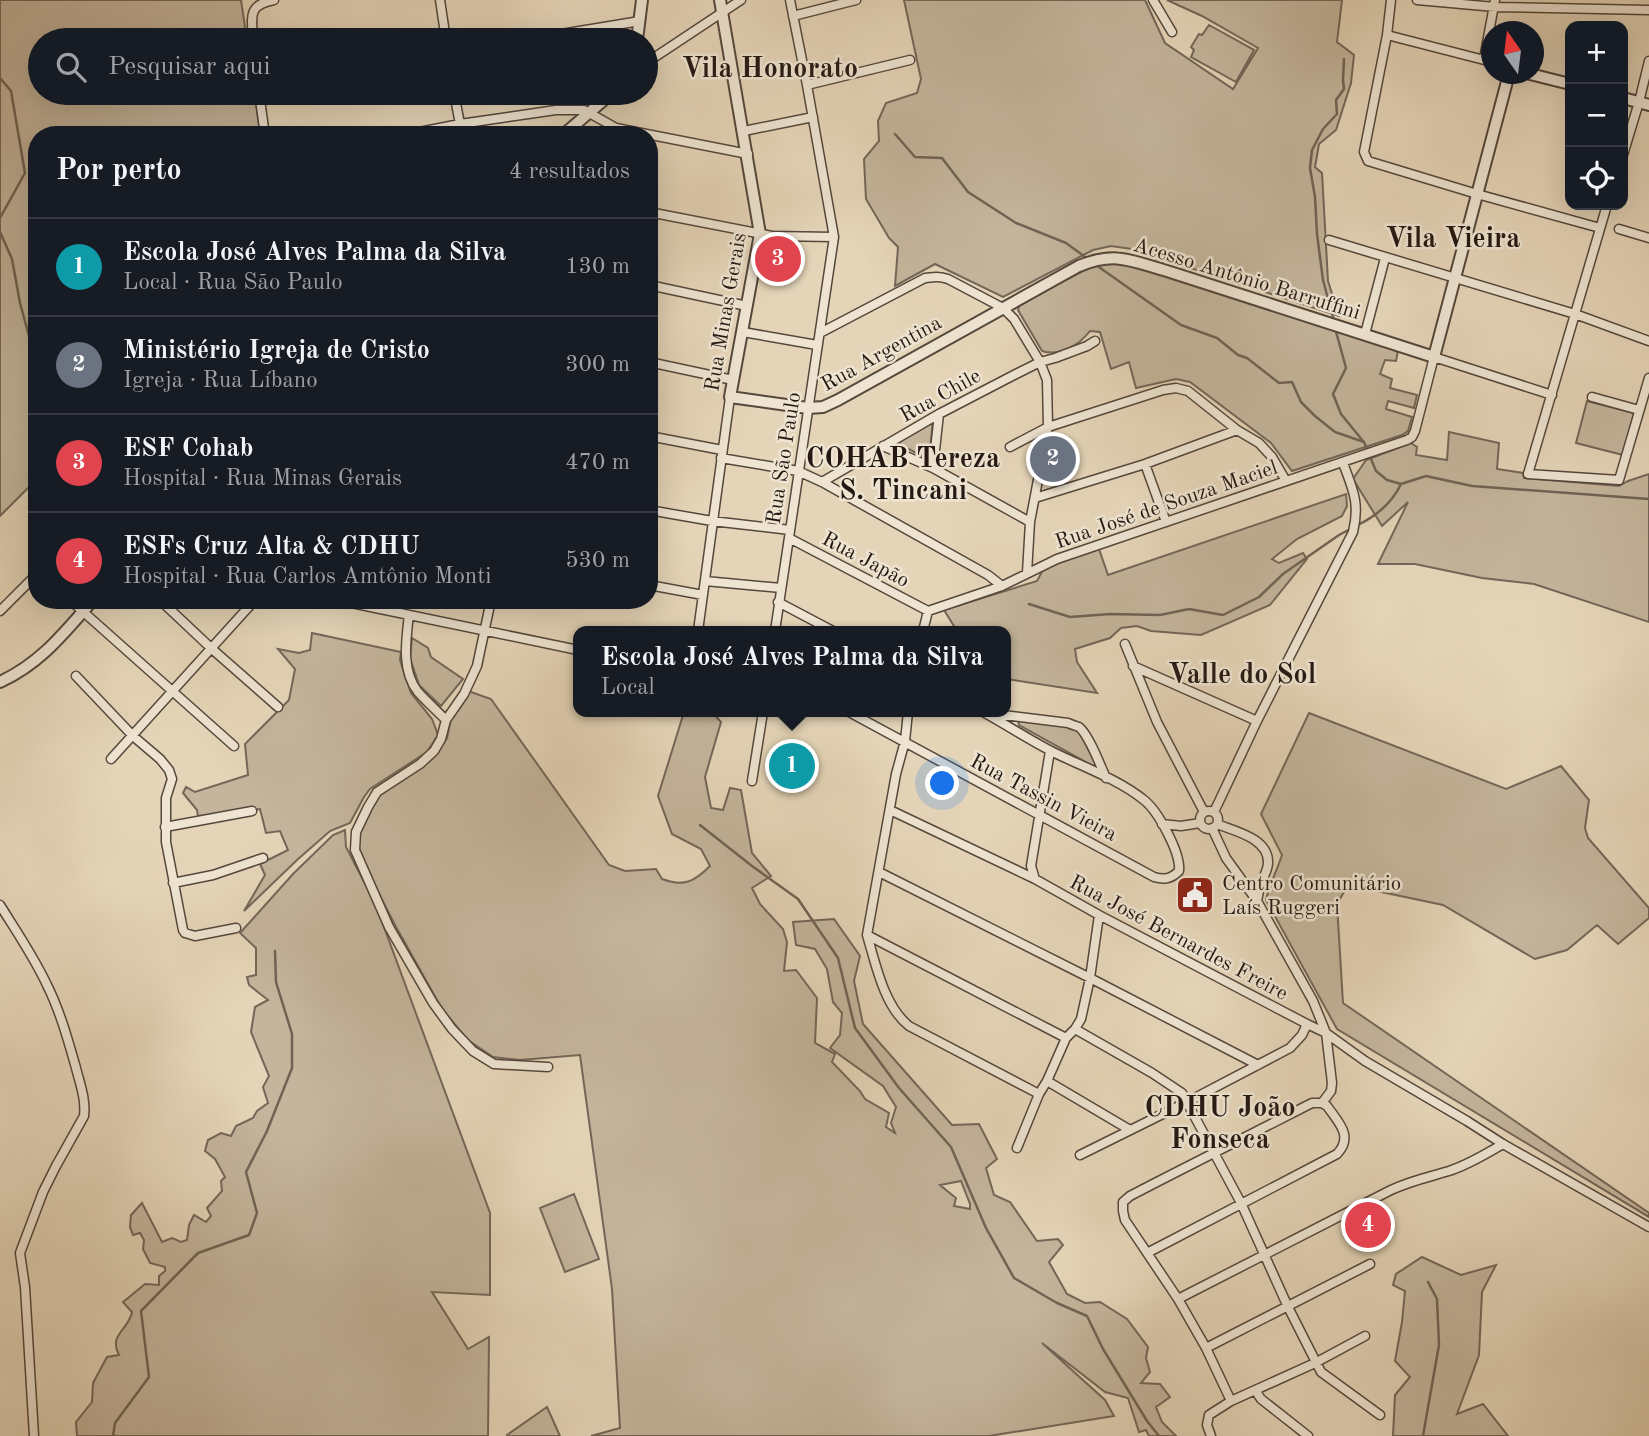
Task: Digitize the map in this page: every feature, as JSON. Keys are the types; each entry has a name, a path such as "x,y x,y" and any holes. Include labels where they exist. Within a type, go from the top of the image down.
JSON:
{"street":[{"path":"253,28 254,7 274,0"},
{"path":"440,0 444,28"},
{"path":"639,28 642,0"},
{"path":"658,54 721,6 741,0"},
{"name":"Rua São Paulo","path":"776,626 834,237 790,0"},
{"path":"793,16 856,0"},
{"path":"1153,0 1172,32"},
{"path":"1391,0 1365,156 1371,162 1600,228"},
{"path":"1417,0 1649,10"},
{"path":"1493,21 1495,3"},
{"name":"Rua Minas Gerais","path":"699,626 721,454 760,234 721,6"},
{"path":"598,28 640,21"},
{"path":"1387,35 1481,58"},
{"path":"807,85 910,60"},
{"path":"1626,147 1644,104 1649,61"},
{"path":"1544,78 1565,83"},
{"path":"1506,84 1434,357 1552,395"},
{"path":"261,105 264,126"},
{"path":"456,105 460,124"},
{"path":"573,126 597,105"},
{"path":"450,126 556,110 584,110 607,126"},
{"path":"744,131 813,117"},
{"path":"658,139 748,154"},
{"path":"1605,210 1528,474 1619,480 1649,378"},
{"path":"658,214 772,236 834,237"},
{"path":"1619,229 1649,238"},
{"path":"1329,240 1575,314 1649,341"},
{"path":"1365,334 1385,258"},
{"name":"Acesso Antônio Barruffini","path":"1003,307 1079,266 1095,260 1122,259 1434,357"},
{"path":"820,332 925,278 940,276 1003,307 1014,319 1040,362 1047,380 1048,427 1030,522 1027,573"},
{"path":"658,287 747,306"},
{"name":"Rua Argentina","path":"730,397 808,408 823,407 1003,307"},
{"path":"743,332 817,345"},
{"name":"Rua Chile","path":"822,482 939,414 1040,362 1095,341"},
{"name":"Rua José de Souza Maciel","path":"928,611 1002,586 1057,559 1407,440 1415,431 1434,357"},
{"path":"658,364 733,380"},
{"path":"1010,447 1048,427 1176,388 1188,391 1237,430 1259,443 1272,457 1286,481"},
{"path":"1592,397 1639,410"},
{"path":"933,468 939,414"},
{"path":"1035,498 1145,464 1237,430"},
{"path":"658,438 799,471 988,575 1002,586"},
{"path":"883,446 933,468 1030,522"},
{"path":"1214,812 1353,532 1357,517 1356,503 1343,463"},
{"path":"1145,464 1166,522"},
{"name":"Rua Japão","path":"658,512 789,534 928,611"},
{"path":"705,581 781,588"},
{"path":"0,611 28,583"},
{"path":"658,587 703,595"},
{"path":"778,602 824,626"},
{"path":"79,609 234,746"},
{"path":"0,682 34,663 85,609"},
{"path":"170,609 278,707"},
{"path":"111,759 247,609"},
{"path":"380,609 573,649"},
{"path":"489,609 477,666 464,694 446,720 435,751 377,792 356,832 355,850 389,927 433,1003 452,1029 473,1051 494,1064 548,1067"},
{"path":"924,626 928,611"},
{"path":"409,615 405,649 408,670 416,690 446,720"},
{"path":"1125,644 1157,722 1203,812"},
{"path":"1133,666 1257,721"},
{"path":"76,676 169,770 172,779 166,798 166,842 183,930 195,936 236,928"},
{"path":"1011,715 1078,726 1094,751 1106,778"},
{"path":"752,781 763,717"},
{"name":"Rua Tassin Vieira","path":"859,717 1154,877 1168,879 1179,871 1180,864 1162,824"},
{"path":"907,717 867,935 877,972 899,1018 909,1026 1039,1094"},
{"path":"992,717 1050,751 1130,791 1146,802 1162,824 1181,826 1200,823"},
{"path":"1035,879 1031,866 1050,751"},
{"name":"Rua José Bernardes Freire","path":"890,810 1035,879 1326,1033 1365,1061 1503,1144 1649,1227"},
{"path":"165,827 252,811"},
{"path":"1203,812 1214,812 1218,818 1214,826 1226,858 1257,901 1313,1001 1326,1033 1332,1083 1331,1091 1320,1103"},
{"path":"1203,812 1200,823 1204,828 1214,826 1250,837 1266,853 1268,862 1257,901"},
{"path":"173,883 213,875 263,858"},
{"path":"879,872 1258,1065"},
{"path":"0,905 46,983 55,1004 69,1044 85,1109 84,1116 44,1192 20,1252 25,1287 34,1436"},
{"path":"1017,1148 1066,1038 1075,1030 1081,1019 1099,915"},
{"path":"867,935 1066,1038"},
{"path":"1080,1155 1290,1048 1307,1024"},
{"path":"1075,1030 1182,1093 1241,1203 1315,1363 1321,1372 1380,1415"},
{"path":"1047,1081 1130,1130"},
{"path":"1147,1253 1337,1153 1345,1139 1342,1128 1327,1106 1312,1103 1130,1196 1124,1202 1122,1211 1125,1220 1147,1253 1178,1299 1206,1348 1231,1401"},
{"path":"1178,1299 1391,1190 1465,1165 1503,1144"},
{"path":"1206,1348 1370,1264"},
{"path":"1210,1436 1207,1425 1209,1415 1231,1401 1315,1363 1365,1336"},
{"path":"1255,1390 1261,1399 1308,1436"}],"shaded area":[{"path":"0,0 241,0 245,28 28,28 28,105 256,105 259,126 28,126 28,488 0,516"},
{"path":"904,0 1145,0 1165,43 1233,89 1258,48 1202,16 1167,0 1342,0 1337,42 1354,55 1351,83 1336,130 1319,144 1315,167 1322,173 1328,281 1339,316 1132,249 1111,246 1093,250 1003,297 935,264 895,286 898,247 889,238 866,199 864,159 879,141 878,121 886,103 917,93 921,79"},
{"path":"1209,25 1254,50 1236,82 1191,57 1194,50 1191,47"},
{"path":"1108,262 1126,262 1398,350 1396,361 1385,360 1380,374 1392,379 1390,388 1417,395 1414,408 1388,401 1386,409 1412,417 1408,431 1292,471 1271,443 1190,382 1176,379 1136,388 1129,362 1111,369 1100,332 1090,331 1075,345 1062,351 1042,351 1018,310 1020,303 1091,267"},
{"path":"1587,401 1634,413 1623,455 1576,443"},
{"path":"933,420 929,460 901,445 901,439"},
{"path":"1449,432 1499,443 1497,469 1523,473 1524,478 1619,486 1649,474 1649,622 1534,584 1482,578 1415,564 1378,564 1408,502 1382,526 1353,479 1366,460 1411,443 1417,447 1416,455 1447,460"},
{"path":"1346,494 1347,506 1342,516 1297,539 1272,559 1279,563 1303,553 1307,559 1270,605 1201,635 1151,631 1137,626 1121,628 1110,638 1075,649 1077,662 1097,693 1011,680 1011,626 954,626 944,610 1037,581 1044,568 1099,549 1108,575"},
{"path":"312,633 401,652 400,660 411,693 432,719 438,735 427,752 370,789 350,823 330,831 244,911 265,875 260,864 288,850 280,831 266,833 260,809 198,816 197,810 183,793 186,787 195,792 248,775 245,744 289,700 295,669 278,649 299,653 310,650"},
{"path":"412,638 428,648 431,657 463,679 441,706 419,685 410,658"},
{"path":"468,691 491,699 609,865 625,871 656,869 662,879 683,883 699,876 710,866 701,849 672,834 658,796 682,717 716,717 721,722 705,777 711,808 723,810 730,788 741,790 752,853 771,876 752,888 760,904 783,929 787,942 784,971 796,970 817,998 815,1043 835,1054 832,1062 865,1099 889,1113 886,1127 895,1133 891,1123 896,1107 883,1086 830,1048 840,1035 842,1013 833,1002 827,969 815,949 796,945 793,922 834,919 860,956 854,981 863,1024 952,1125 979,1124 997,1159 986,1168 994,1195 1010,1202 1037,1241 1058,1239 1063,1245 1049,1262 1067,1294 1085,1303 1100,1302 1127,1319 1148,1347 1146,1358 1150,1372 1141,1383 1160,1384 1170,1397 1156,1407 1162,1422 1176,1436 1149,1436 1146,1430 1139,1432 1128,1398 1105,1392 1042,1343 1105,1400 1114,1416 989,1436 591,1436 620,1428 612,1289 580,1055 520,1060 493,1057 468,1040 442,1009 395,925 361,859 358,846 360,832 376,795 433,758 447,738 452,714","holes":["961,1181 970,1209 954,1206 956,1198 940,1185"]},
{"path":"1309,713 1506,789 1561,766 1589,800 1585,828 1588,838 1649,908 1649,918 1618,944 1597,925 1567,950 1535,959 1443,905 1348,885 1337,904 1343,1003 1649,1213 1649,1217 1337,1029 1266,900 1282,855 1261,814"},
{"path":"1018,720 1072,726 1078,730 1095,765 1019,725"},
{"path":"345,830 346,847 375,903 490,1213 490,1295 432,1292 468,1349 489,1337 488,1436 77,1436 76,1422 92,1402 93,1383 107,1357 119,1355 116,1348 117,1337 132,1312 123,1302 145,1284 159,1285 159,1276 165,1271 165,1267 150,1263 143,1249 144,1240 140,1233 133,1235 130,1227 131,1215 142,1203 162,1242 172,1238 181,1242 187,1240 189,1225 194,1215 206,1222 211,1216 207,1208 222,1191 221,1181 225,1177 215,1159 205,1151 208,1140 221,1133 231,1136 236,1126 253,1118 257,1111 268,1103 263,1087 269,1076 251,1032 255,1007 268,1000 249,985 247,977 256,975 256,948 240,933 293,874 333,835"},
{"path":"574,1194 599,1259 565,1272 540,1208"},
{"path":"1422,1257 1461,1275 1496,1265 1482,1292 1479,1355 1457,1414 1483,1404 1508,1436 1393,1436 1395,1395 1410,1377 1395,1361 1405,1291 1393,1285 1396,1274"},
{"path":"547,1407 560,1436 507,1435"}],"waterway":[{"path":"1334,321 1323,280 1310,168 1312,150 1323,129 1337,114 1336,100 1344,89 1344,59"},
{"path":"0,78 11,91 25,173 0,218"},
{"path":"895,134 915,157 942,158 968,192 1016,223 1066,243 1088,259"},
{"path":"0,232 12,259 28,332"},
{"path":"1096,265 1181,325 1217,338 1279,383 1292,382 1301,402 1315,416 1335,432 1364,442 1376,471 1387,480 1401,484 1426,476 1472,486 1649,499"},
{"path":"1335,328 1346,368 1333,394 1341,414 1363,441"},
{"path":"1358,525 1383,508 1401,484"},
{"path":"1029,604 1070,617 1110,614 1160,615 1189,609 1223,615 1259,597 1283,574 1352,528"},
{"path":"700,825 798,899 838,958 855,1028 899,1088 951,1147 986,1228 1014,1278 1057,1303 1087,1316 1103,1349 1159,1436"},
{"path":"113,1436 115,1423 149,1377 141,1311 198,1253 249,1235 257,1213 246,1172 267,1131 292,1068 292,1034 276,982 275,951"},
{"path":"1423,1436 1439,1345 1437,1299 1428,1282"}],"place":[{"name":"ESF Cohab","path":"778,259"},
{"name":"Ministério Igreja de Cristo","path":"1053,459"},
{"name":"Escola José Alves Palma da Silva","path":"792,766"},
{"name":"Centro Comunitário Laís Ruggeri","path":"1195,895"},
{"name":"ESFs Cruz Alta & CDHU","path":"1368,1225"}],"district":[{"name":"Vila Honorato","path":"770,67"},
{"name":"Vila Vieira","path":"1453,237"},
{"name":"COHAB Tereza S. Tincani","path":"903,473"},
{"name":"Valle do Sol","path":"1242,673"},
{"name":"CDHU João Fonseca","path":"1220,1122"}]}
